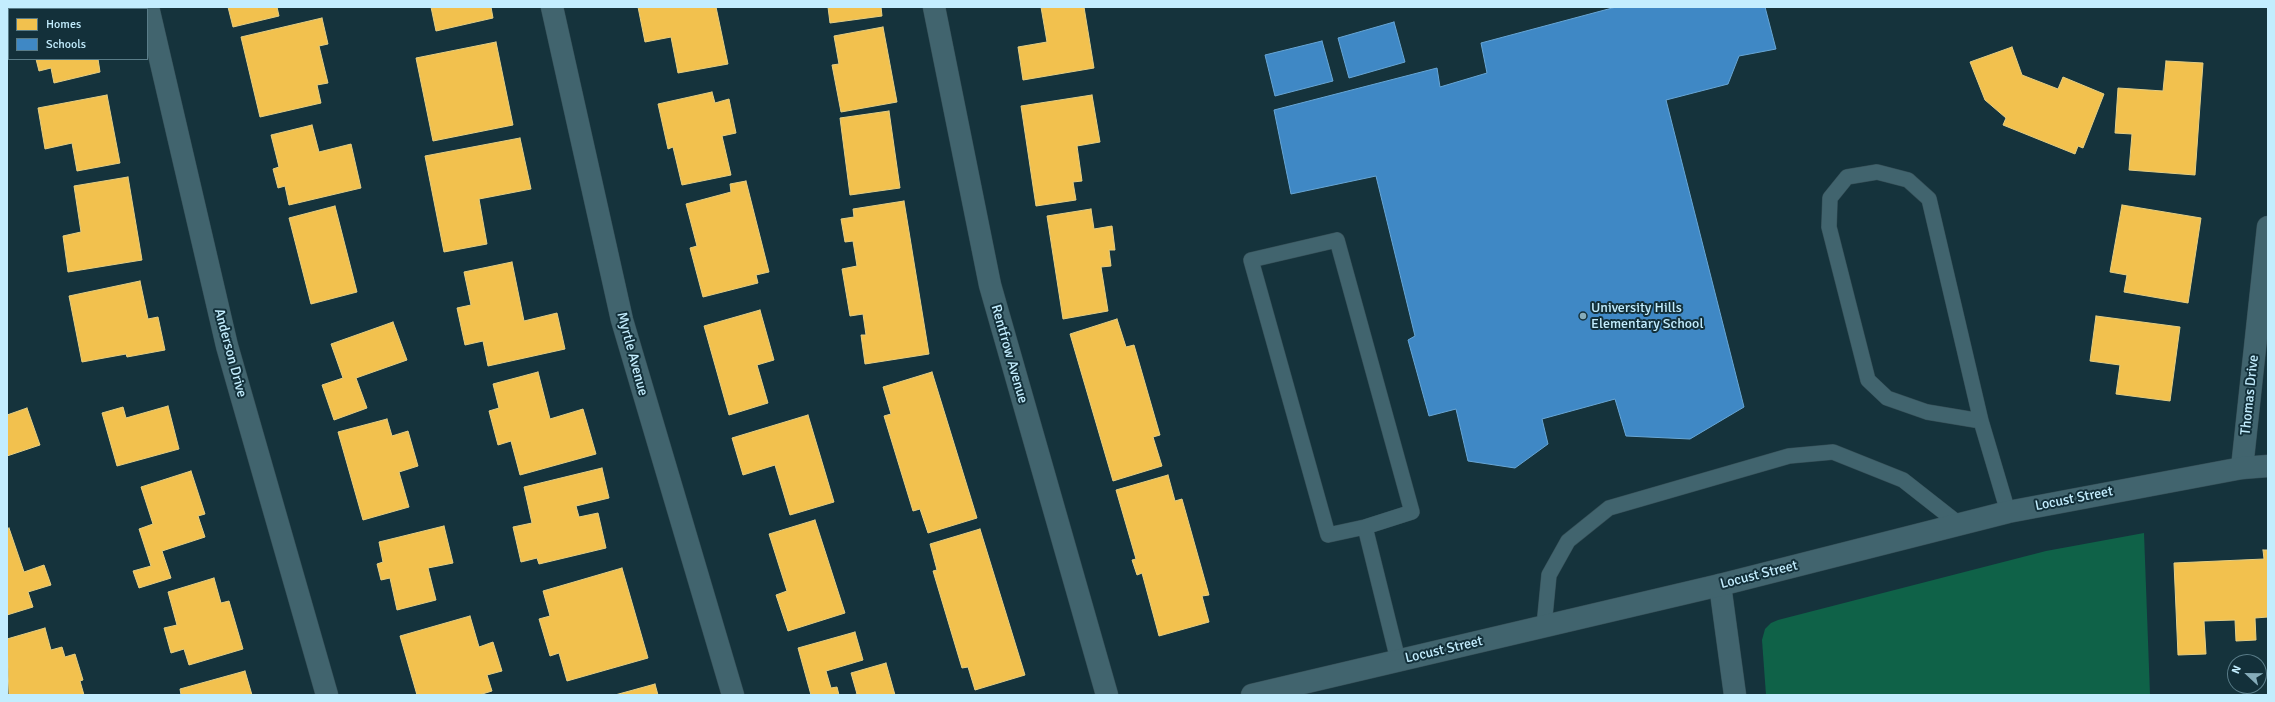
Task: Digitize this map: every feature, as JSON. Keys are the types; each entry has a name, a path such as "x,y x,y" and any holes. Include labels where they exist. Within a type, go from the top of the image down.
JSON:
{"street":[{"name":"Anderson Drive","path":"148,7 227,346 327,695"},
{"name":"Myrtle Avenue","path":"552,7 622,320 733,695"},
{"name":"Rentfrow Avenue","path":"934,7 990,285 1107,695"},
{"name":"Thomas Drive","path":"2242,468 2268,227"},
{"name":"Locust Street","path":"1252,695 1720,585 2008,512 2242,468 2268,466"},
{"path":"1720,585 1735,695"}],"lane":[{"path":"1981,421 1927,412 1887,398 1868,380 1829,227 1830,198 1847,177 1878,172 1908,180 1929,199 1981,421 2008,512"},
{"path":"1337,240 1412,512 1365,527 1328,535 1251,260 1337,240"},
{"path":"1544,626 1549,575 1568,541 1609,508 1789,456 1833,452 1903,480 1959,524"},
{"path":"1365,527 1398,660"}],"green space":[{"path":"2144,533 2150,695 1766,695 1762,640 1765,629 1771,623 1778,620 2046,551"}],"building: Homes":[{"path":"46,7 76,7 76,8 42,8"},
{"path":"228,7 277,7 279,16 233,27"},
{"path":"431,7 491,7 493,18 436,31"},
{"path":"638,7 716,7 728,64 678,73 671,37 645,42"},
{"path":"828,7 881,7 882,16 830,23"},
{"path":"1041,7 1084,7 1094,68 1023,80 1018,47 1047,42"},
{"path":"322,18 328,44 319,46 328,83 317,85 321,103 260,117 241,37"},
{"path":"883,27 897,102 841,112 832,65 839,64 834,36"},
{"path":"496,42 513,125 433,141 416,58"},
{"path":"2012,47 2022,75 2058,89 2063,77 2104,94 2083,148 2078,146 2075,154 2003,125 2006,118 1985,100 1970,62"},
{"path":"36,60 98,60 100,72 54,83 51,68 39,71"},
{"path":"2166,61 2203,63 2195,175 2129,170 2132,134 2115,133 2118,88 2163,91"},
{"path":"712,92 715,103 729,99 736,133 722,136 731,175 682,185 673,147 668,149 658,104"},
{"path":"107,95 120,163 77,171 72,143 45,149 38,108"},
{"path":"1092,95 1100,142 1077,146 1082,181 1073,182 1076,200 1036,206 1021,106"},
{"path":"889,111 900,188 850,195 840,118"},
{"path":"312,125 319,152 351,144 361,188 289,205 285,186 278,188 273,169 279,167 271,135"},
{"path":"520,138 531,189 479,199 487,244 444,252 425,156"},
{"path":"128,177 142,260 68,272 63,236 81,232 74,186"},
{"path":"746,181 769,272 756,275 758,283 703,297 690,248 697,246 686,204 731,192 730,184"},
{"path":"904,201 929,354 865,364 861,335 866,335 863,314 850,316 842,269 857,266 853,241 845,242 841,219 854,217 853,209"},
{"path":"2122,205 2201,218 2188,303 2124,292 2127,275 2110,272"},
{"path":"335,206 357,292 311,304 289,218"},
{"path":"1091,209 1094,229 1112,226 1115,250 1109,250 1111,266 1101,267 1108,311 1063,319 1047,216"},
{"path":"512,262 524,321 557,313 565,349 488,366 483,341 465,345 457,308 471,305 464,272"},
{"path":"140,281 148,319 158,317 165,350 127,357 126,354 82,362 69,296"},
{"path":"760,310 774,360 757,365 768,403 729,415 704,326"},
{"path":"2096,316 2180,327 2170,401 2116,394 2120,365 2090,361"},
{"path":"1117,319 1126,347 1134,345 1160,435 1153,437 1162,466 1113,481 1070,334"},
{"path":"393,322 407,360 356,378 367,408 334,420 322,385 343,378 331,344"},
{"path":"538,372 550,419 583,409 596,454 520,475 511,441 498,445 489,411 499,408 493,384"},
{"path":"932,372 977,518 928,533 920,509 913,511 884,416 891,414 883,387"},
{"path":"168,406 179,449 117,466 102,413 123,407 126,418"},
{"path":"27,408 40,445 7,456 7,415"},
{"path":"808,415 834,502 790,515 775,465 743,475 732,438"},
{"path":"387,419 392,436 408,431 418,466 399,472 409,507 363,520 338,432"},
{"path":"602,468 609,498 576,506 579,517 598,513 606,548 539,564 537,558 521,562 513,527 532,523 524,487"},
{"path":"191,471 205,514 198,516 205,537 162,551 171,578 139,588 133,571 151,566 139,529 153,524 141,487"},
{"path":"1168,475 1175,501 1182,499 1209,595 1202,596 1209,622 1159,636 1142,573 1137,575 1132,560 1136,559 1116,490"},
{"path":"815,520 845,613 788,631 776,595 787,591 769,534"},
{"path":"444,526 453,563 428,568 436,600 397,610 390,578 381,580 377,564 383,562 379,542"},
{"path":"9,528 24,572 44,565 51,585 28,592 33,607 7,615 7,529"},
{"path":"980,529 1025,675 975,690 968,667 962,668 933,571 937,570 930,544"},
{"path":"2263,550 2268,550 2268,617 2255,618 2256,640 2236,641 2235,620 2204,621 2206,654 2178,655 2174,563 2264,559"},
{"path":"622,568 648,658 567,681 559,653 550,656 539,619 550,616 543,591"},
{"path":"214,578 221,603 229,601 243,649 189,665 184,649 171,653 164,628 177,625 168,592"},
{"path":"470,616 479,647 493,642 502,671 487,675 492,691 479,695 417,695 400,636"},
{"path":"45,628 51,650 62,647 65,657 75,654 83,680 80,681 84,695 9,695 7,639"},
{"path":"855,632 863,660 826,671 831,688 837,687 839,695 811,695 798,648"},
{"path":"886,663 895,695 853,695 857,694 851,673"},
{"path":"245,671 252,695 181,695 180,689"},
{"path":"655,684 658,695 615,695"}],"building: Schools":[{"path":"1616,7 1765,7 1776,49 1739,56 1728,84 1666,100 1744,407 1690,439 1626,436 1615,399 1542,419 1548,444 1515,468 1468,461 1456,409 1429,416 1408,340 1415,336 1376,176 1291,194 1274,110 1437,68 1440,87 1487,73 1481,43"},
{"path":"1394,22 1405,62 1349,78 1338,38"},
{"path":"1322,41 1333,81 1275,96 1265,55"}],"place":[{"name":"University Hills Elementary School","path":"1583,316"}]}
